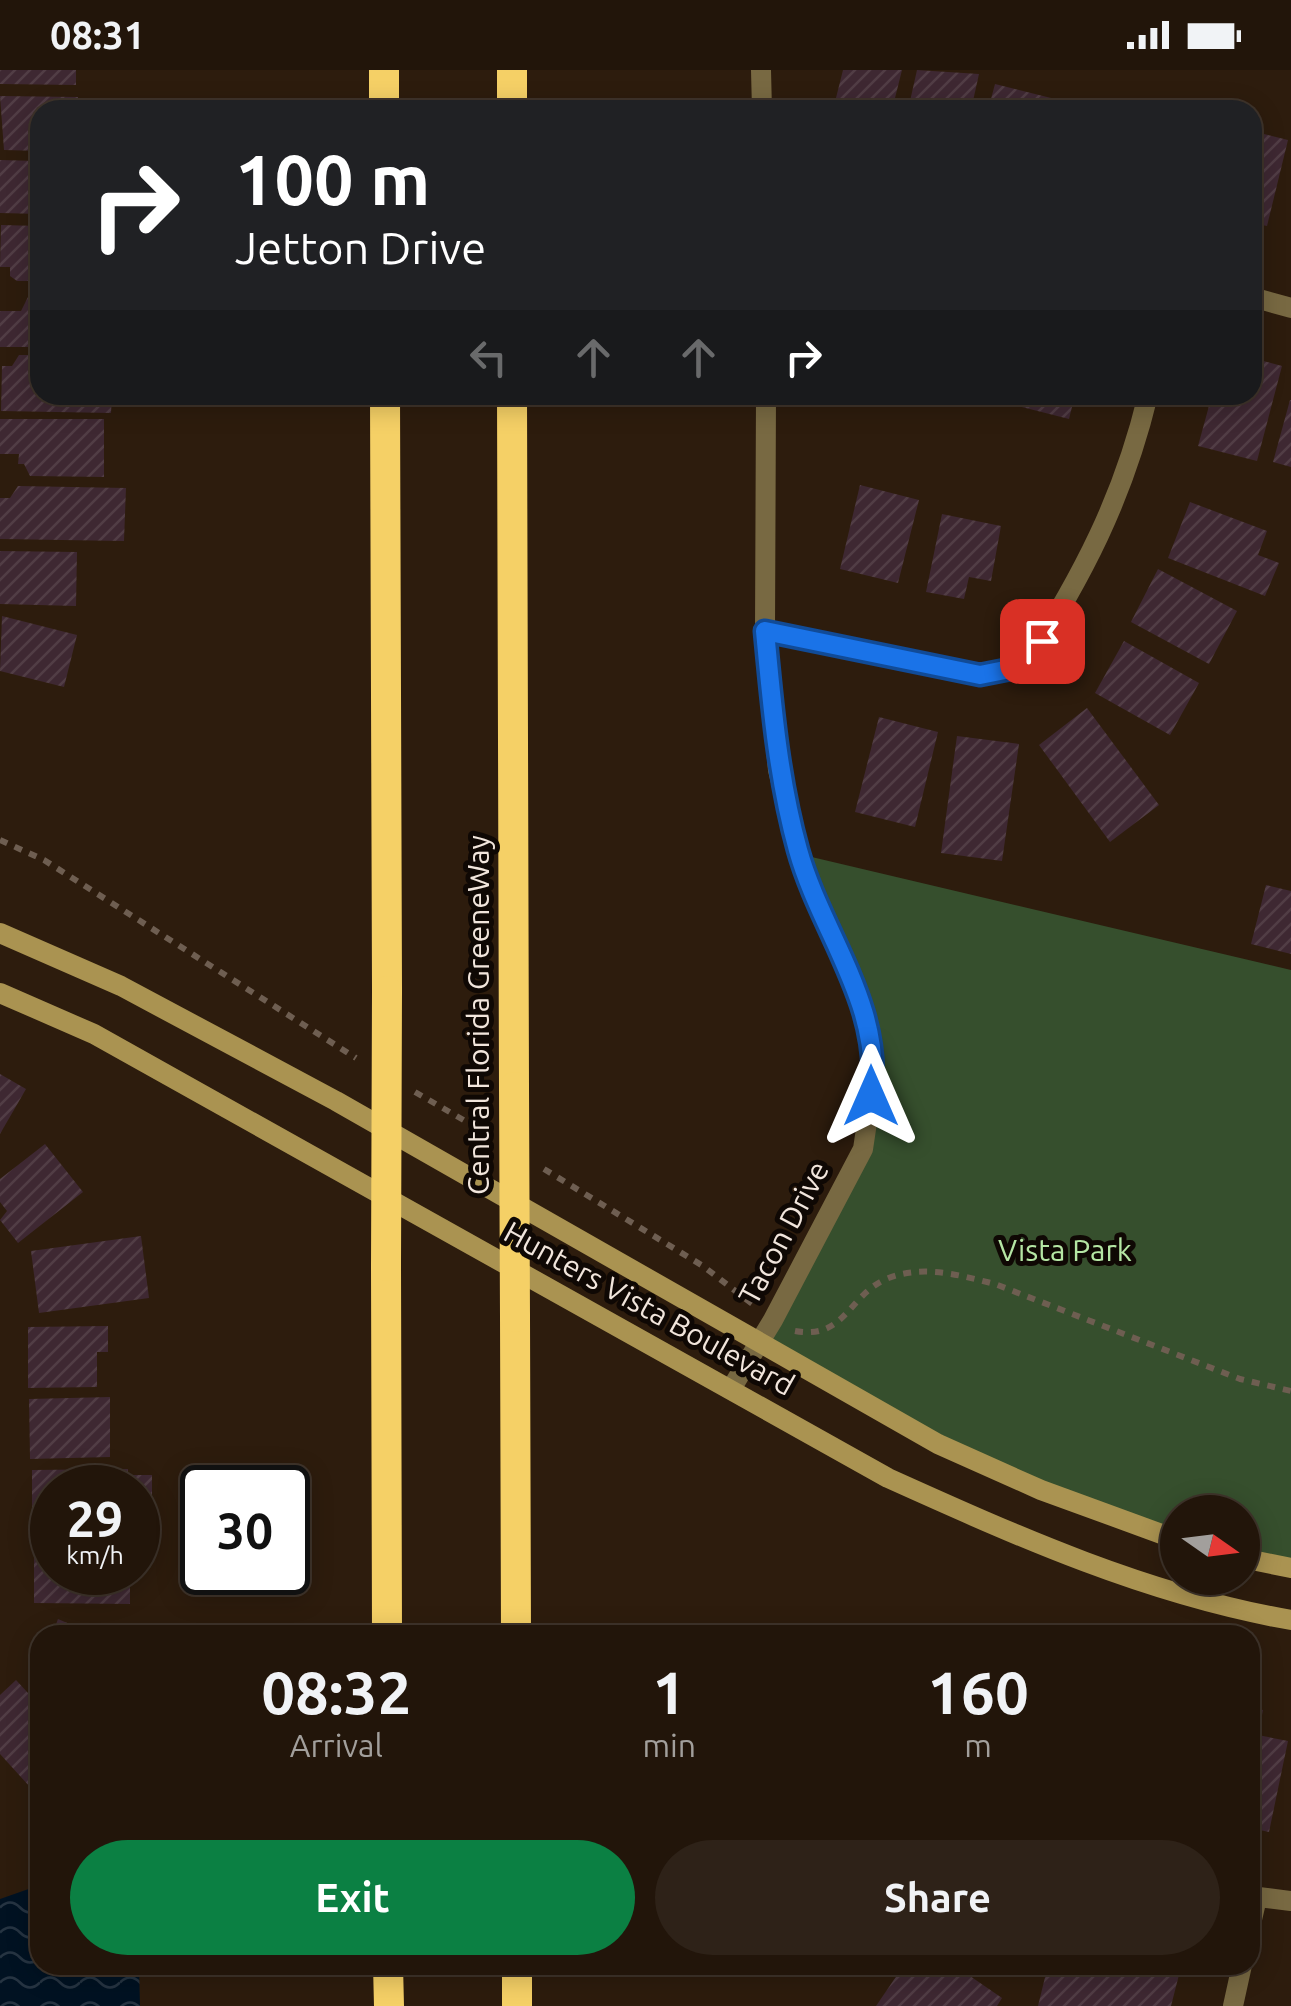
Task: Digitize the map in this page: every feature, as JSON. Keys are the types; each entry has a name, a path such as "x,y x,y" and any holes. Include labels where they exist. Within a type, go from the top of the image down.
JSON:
{"highway":[{"path":"384,70 384,100"},
{"path":"512,70 512,100"},
{"path":"385,405 388,1625"},
{"name":"Central Florida GreeneWay","path":"512,405 516,1625"},
{"path":"388,1975 388,2006"},
{"path":"517,1975 517,2006"}],"street":[{"path":"761,70 762,100"},
{"path":"1262,300 1291,308"},
{"name":"Tacon Drive","path":"731,1389 773,1320 863,1148 875,1069 866,1015 799,854 778,770 765,631 766,405"},
{"path":"765,631 980,675 1025,666 1074,590 1130,467 1146,405"},
{"name":"Hunters Vista Boulevard","path":"0,933 122,986 319,1092 758,1345 955,1452 1105,1516 1160,1534"},
{"name":"Hunters Vista Boulevard","path":"0,993 94,1034 888,1478 1021,1538 1139,1583 1291,1620"},
{"path":"1260,1562 1291,1568"},
{"path":"1260,1898 1291,1901"},
{"path":"1233,2006 1240,1975"}],"path":[{"path":"0,840 44,860 364,1063"},
{"path":"397,1082 492,1137"},
{"path":"542,1168 703,1266 773,1320 796,1332 817,1334 841,1320 868,1291 886,1279 920,1271 955,1274 995,1284 1240,1379 1291,1392"}],"green space":[{"name":"Vista Park","path":"799,854 1291,970 1291,1568 1260,1562 1260,1495 1160,1495 1160,1533 938,1444 758,1345 863,1149 875,1069"}],"water":[{"path":"30,1888 30,1975 139,1975 140,2006 0,2006 0,1899"}],"building":[{"path":"0,70 76,70 76,85 0,84"},
{"path":"843,70 902,70 894,100 836,100"},
{"path":"917,70 979,74 973,100 910,100"},
{"path":"995,84 1055,99 1055,100 991,100"},
{"path":"0,96 78,97 30,100 30,151 4,150"},
{"path":"1262,134 1288,140 1267,226 1262,225"},
{"path":"0,160 30,161 30,214 0,213"},
{"path":"1,225 30,226 30,281 17,281 10,276 10,267 0,267"},
{"path":"30,293 30,347 0,347 0,311 21,311"},
{"path":"19,355 30,355 30,405 111,405 111,413 1,411 2,366 12,366"},
{"path":"1262,361 1282,366 1257,461 1198,446 1209,405 1262,405"},
{"path":"1291,400 1291,467 1273,462"},
{"path":"1014,405 1072,405 1069,419"},
{"path":"0,419 104,419 104,477 30,476 24,464 18,464 19,454 0,454"},
{"path":"860,485 919,500 898,583 840,569"},
{"path":"18,486 126,488 124,541 0,539 0,498 10,498"},
{"path":"1190,502 1267,531 1258,555 1279,563 1265,596 1168,558"},
{"path":"942,514 1001,526 991,581 969,577 964,599 926,592"},
{"path":"0,551 77,552 76,606 0,604"},
{"path":"1158,569 1237,611 1209,664 1131,622"},
{"path":"2,616 77,635 64,687 0,671"},
{"path":"1124,641 1199,683 1170,735 1095,693"},
{"path":"1087,708 1159,805 1110,842 1039,745"},
{"path":"879,717 938,732 915,827 855,812"},
{"path":"957,736 1019,744 1002,861 941,853"},
{"path":"1266,885 1291,891 1291,954 1251,944"},
{"path":"0,1074 26,1089 0,1134"},
{"path":"45,1144 83,1192 18,1243 0,1220 7,1211 0,1202 0,1179"},
{"path":"141,1236 149,1298 39,1313 31,1251"},
{"path":"108,1326 108,1352 97,1352 97,1387 28,1388 28,1327"},
{"path":"110,1397 110,1457 30,1459 29,1399"},
{"path":"34,1595 130,1595 130,1604 34,1603"},
{"path":"16,1680 30,1695 30,1787 0,1754 0,1695"},
{"path":"1260,1735 1288,1741 1269,1832 1260,1830"},
{"path":"897,1975 969,1975 1002,1998 997,2006 876,2006"},
{"path":"1046,1975 1179,1975 1171,2006 1038,2006"}],"route":[{"path":"871,1096 875,1069 866,1015 799,854 778,770 765,631 980,675 1025,666 1042,641"}]}
